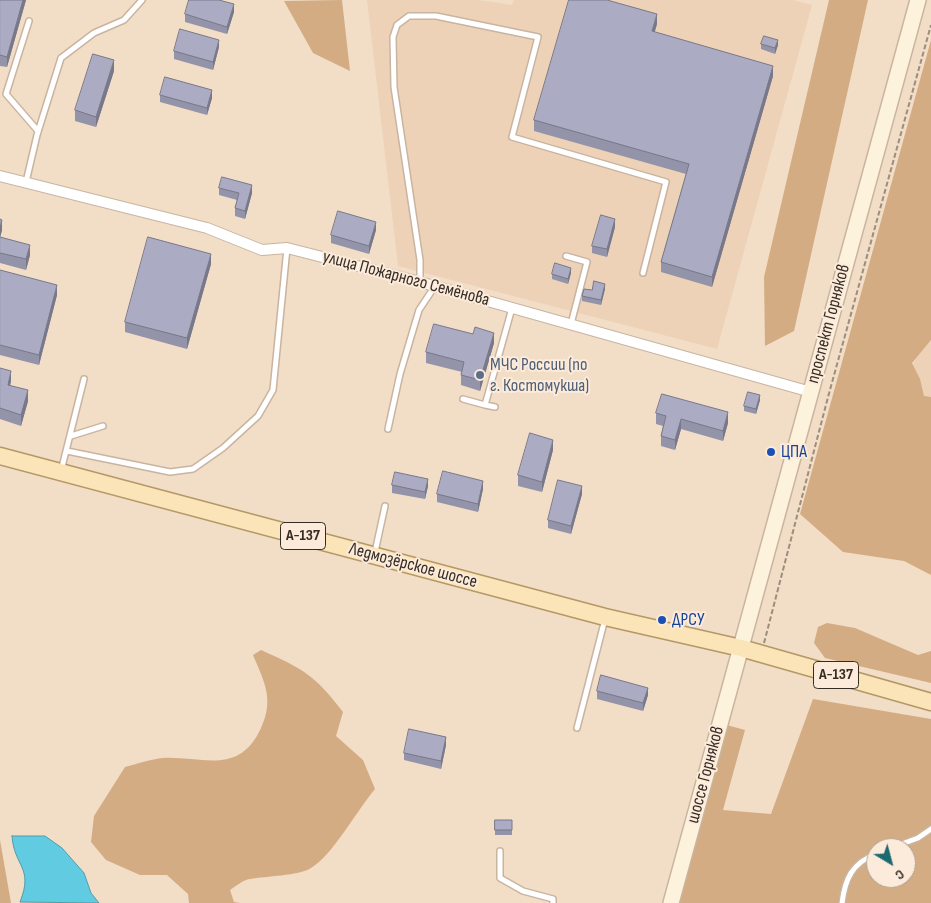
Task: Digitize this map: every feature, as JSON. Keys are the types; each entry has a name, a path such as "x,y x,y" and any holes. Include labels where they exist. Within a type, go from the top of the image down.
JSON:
{"main road":[{"name":"проспект Горняков","path":"741,648 918,0"},
{"name":"Ледмозёрское шоссе","path":"0,456 606,617 741,648"},
{"name":"А-137","path":"741,648 931,702"},
{"name":"шоссе Горняков","path":"671,903 741,648"}],"street":[{"name":"улица Пожарного Семёнова","path":"0,176 207,228 262,250 287,248 420,282 811,392"}],"lane":[{"path":"26,182 38,131 61,58 94,33 124,20 142,0"},
{"path":"420,282 420,260 394,87 393,37 397,25 409,16 436,16 538,37 512,137 666,182 643,273"},
{"path":"29,21 3,93 38,131"},
{"path":"67,451 170,472 193,468 223,448 258,416 273,390 287,248"},
{"path":"566,256 587,262 571,325"},
{"path":"388,429 400,374 419,310 435,286"},
{"path":"486,405 512,308"},
{"path":"61,472 84,379"},
{"path":"463,399 495,407"},
{"path":"71,436 103,426"},
{"path":"375,555 385,506"},
{"path":"577,728 606,617"},
{"path":"916,839 931,829"},
{"path":"500,851 500,878 523,891 553,899 553,903"},
{"path":"842,903 850,871 858,863 866,859"}],"path":[{"path":"762,653 828,397 931,25"}],"shaded area":[{"path":"342,0 350,71 313,53 284,1"},
{"path":"367,0 479,0 512,5 514,0 793,0 812,5 717,349 398,266"},
{"path":"829,0 868,0 794,331 765,346 764,277"},
{"path":"931,40 931,340 912,363 920,379 924,396 931,397 931,575 904,561 843,552 800,514"},
{"path":"931,307 931,408 907,385"},
{"path":"827,623 855,628 918,655 931,651 931,683 825,658 814,643 818,627"},
{"path":"261,650 307,674 333,699 343,712 336,736 363,760 375,789 336,843 311,868 290,874 250,879 240,883 230,890 234,902 240,903 189,903 188,894 167,875 140,875 106,860 91,842 94,816 125,767 163,758 219,760 231,758 242,753 252,743 261,728 267,709 264,683 253,655"},
{"path":"813,699 931,719 931,903 679,903 723,724 745,730 723,810 771,814"},
{"path":"0,840 11,903 0,903"}],"water":[{"path":"12,836 45,836 62,848 84,873 91,893 99,903 20,902 25,881 13,846"}],"building":[{"path":"0,0 23,0 7,57 0,55"},
{"path":"189,0 219,0 234,4 227,27 185,14"},
{"path":"569,0 607,0 657,14 652,31 773,66 712,277 661,262 689,164 534,120"},
{"path":"180,29 219,40 213,62 174,51"},
{"path":"764,36 778,40 775,48 761,44"},
{"path":"93,54 114,60 96,117 75,110"},
{"path":"165,77 212,90 207,108 160,95"},
{"path":"222,177 252,185 245,211 235,208 239,193 219,188"},
{"path":"338,211 376,222 369,246 331,235"},
{"path":"601,215 615,219 607,249 592,246"},
{"path":"0,237 30,245 26,259 0,253"},
{"path":"148,237 211,254 187,338 125,322"},
{"path":"555,263 571,268 568,279 552,274"},
{"path":"0,270 57,285 39,355 0,345"},
{"path":"594,281 605,284 601,300 582,296 584,289 592,290"},
{"path":"434,324 473,334 475,327 494,333 480,380 461,375 464,362 426,352"},
{"path":"0,368 11,371 8,385 28,390 21,415 0,408"},
{"path":"748,392 760,395 756,409 744,406"},
{"path":"662,394 728,412 723,431 681,419 675,440 661,436 666,416 656,413"},
{"path":"530,433 553,440 542,482 518,475"},
{"path":"443,471 483,481 478,504 437,494"},
{"path":"395,472 428,479 425,492 392,485"},
{"path":"558,480 582,486 571,526 548,520"},
{"path":"601,675 648,688 643,703 597,691"},
{"path":"409,729 446,737 441,761 404,753"},
{"path":"495,820 512,820 512,830 495,830"}],"place":[{"name":"МЧС России (по г. Костомукша)","path":"480,375"},
{"name":"ЦПА","path":"771,452"},
{"name":"ДРСУ","path":"662,620"}]}
